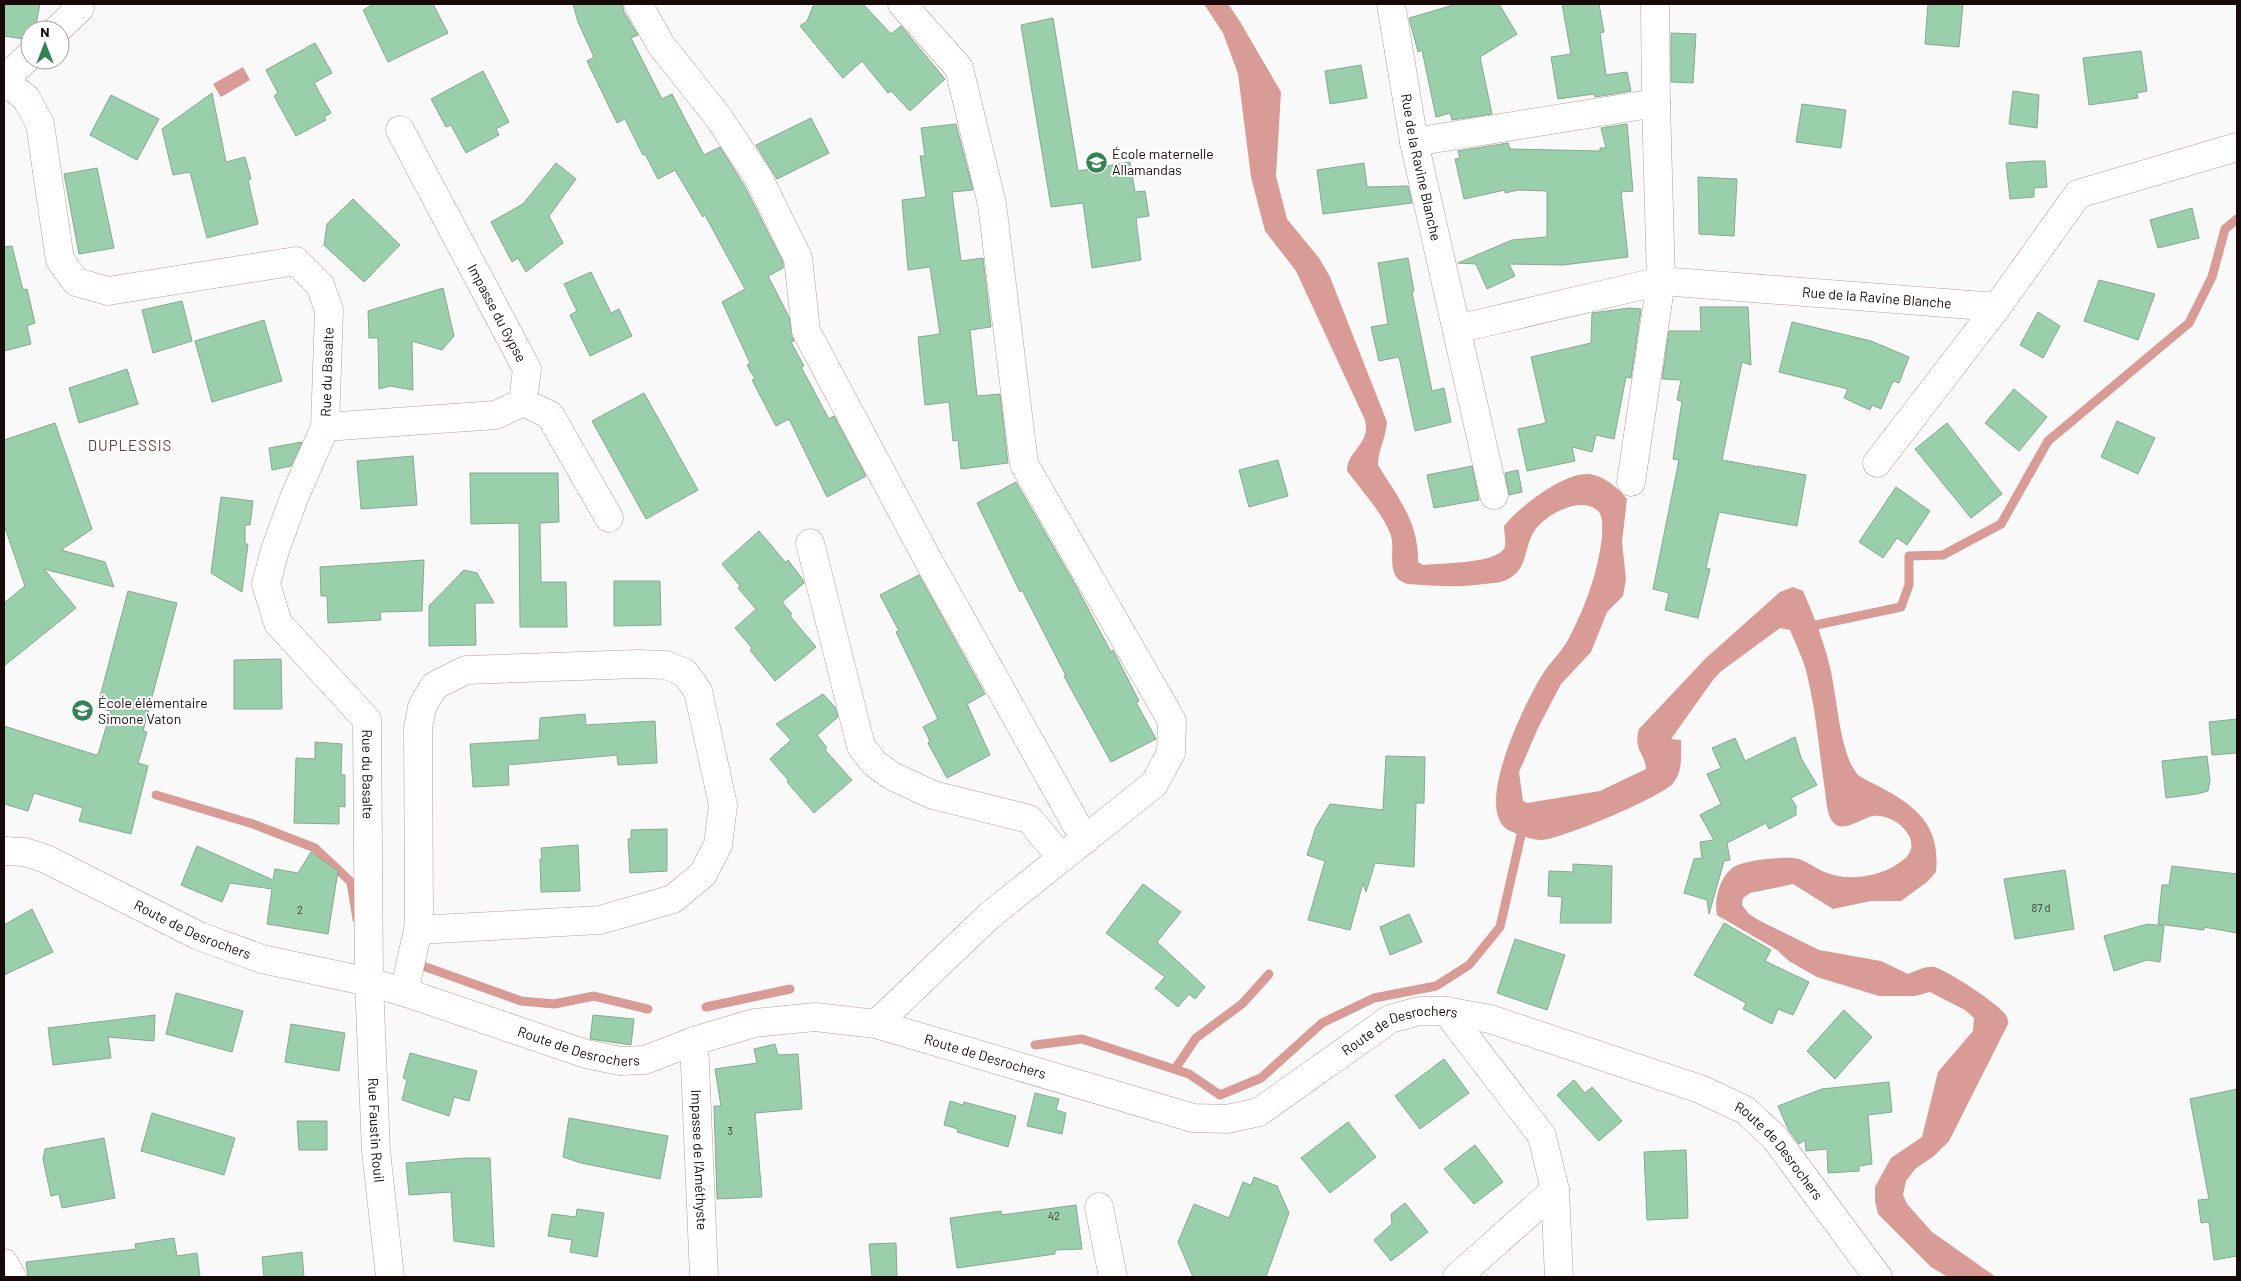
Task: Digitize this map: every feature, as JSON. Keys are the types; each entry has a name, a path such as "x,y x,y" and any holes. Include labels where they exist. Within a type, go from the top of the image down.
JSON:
{"street":[{"path":"67,20 80,8 75,4"},
{"path":"638,4 662,45 719,118 758,177 798,258 806,331 927,558 1085,840"},
{"path":"876,1024 988,916 1154,784 1171,753 1172,721 1024,464 992,204 958,68 902,4"},
{"name":"Rue de la Ravine Blanche","path":"1391,4 1414,142 1494,495"},
{"path":"1631,482 1661,281 1655,4"},
{"path":"4,80 20,65"},
{"name":"Rue du Basalte","path":"4,80 26,98 40,124 60,260 76,282 108,291 296,261 320,285 329,310 325,427 294,498 275,550 266,584 278,623 367,720 369,982"},
{"path":"1414,142 1656,103"},
{"name":"Impasse du Gypse","path":"400,130 527,368 523,402"},
{"path":"1877,463 1997,307 2078,194 2237,147"},
{"name":"Rue de la Ravine Blanche","path":"1457,329 1661,281 1997,307"},
{"path":"325,427 496,416 523,402 550,415 609,518"},
{"path":"810,543 861,746 874,763 892,776 933,795 1029,819 1062,858"},
{"path":"404,992 418,930 418,728 422,707 434,686 466,670 638,664 666,665 685,673 698,691 723,805 718,845 703,874 674,899 600,920 418,930"},
{"name":"Route de Desrochers","path":"4,851 25,852 46,859 200,936 262,959 369,982 440,1003 586,1054 620,1061 645,1060 694,1041 754,1023 815,1017 876,1024 1193,1118 1227,1119 1259,1112 1390,1018 1419,1011 1446,1011 1490,1018 1700,1089 1745,1110 1775,1138 1878,1277"},
{"name":"Rue Faustin Rouil","path":"369,982 376,1151 390,1277"},
{"path":"1446,1011 1542,1136 1555,1190 1559,1277"},
{"name":"Impasse de l'Améthyste","path":"694,1041 704,1277"},
{"path":"1458,1277 1555,1190"},
{"path":"1099,1207 1106,1276"},
{"path":"4,1263 12,1277"}],"shaded area":[{"path":"1204,4 1228,4 1281,92 1276,176 1287,219 1319,258 1330,277 1387,422 1378,465 1400,500 1411,522 1415,535 1418,562 1423,565 1469,562 1501,552 1505,546 1504,526 1511,518 1543,492 1567,479 1579,475 1589,474 1600,477 1614,486 1627,499 1622,542 1626,579 1623,596 1607,612 1591,652 1561,684 1538,728 1519,772 1523,801 1527,803 1600,791 1646,769 1637,742 1639,729 1706,658 1780,592 1793,587 1803,591 1827,654 1843,739 1852,767 1859,776 1904,801 1926,822 1933,836 1936,852 1936,872 1927,882 1901,901 1871,901 1833,909 1793,884 1750,893 1743,898 1742,905 1749,914 1760,921 1819,950 1881,961 1908,974 1927,967 1940,969 1985,997 2007,1017 2008,1024 1949,1141 1934,1156 1915,1169 1906,1181 1903,1195 1907,1204 1932,1232 1996,1277 1948,1277 1931,1267 1878,1214 1875,1201 1875,1187 1891,1158 1922,1137 1938,1072 1973,1031 1974,1018 1965,1010 1930,992 1915,996 1879,996 1817,977 1789,961 1777,950 1717,915 1717,897 1723,879 1731,869 1743,863 1793,858 1802,860 1823,871 1844,877 1853,877 1872,875 1888,869 1907,857 1911,849 1911,842 1905,830 1894,820 1887,817 1868,817 1846,826 1836,825 1832,821 1826,803 1807,673 1790,630 1780,628 1720,672 1713,680 1671,739 1681,740 1681,762 1677,777 1667,788 1612,816 1553,838 1542,840 1521,836 1510,831 1499,820 1496,802 1499,779 1506,754 1526,705 1544,672 1567,641 1586,600 1600,550 1602,537 1601,515 1597,510 1589,506 1580,505 1551,515 1536,528 1532,535 1521,568 1517,573 1504,581 1464,586 1437,586 1408,584 1400,581 1396,576 1392,562 1392,540 1390,533 1376,509 1347,471 1351,458 1365,436 1365,420 1296,271 1265,231 1251,177 1238,74 1223,33"},
{"path":"243,67 250,80 221,97 213,84"}],"building":[{"path":"4,4 40,4 37,20 20,20 20,38 4,36"},
{"path":"374,4 433,4 448,33 388,62 363,10"},
{"path":"573,4 622,4 624,12 638,35 631,38 662,99 672,94 704,155 720,147 744,185 783,262 783,268 768,276 789,317 794,341 791,342 804,366 801,367 829,419 834,416 866,476 827,497 789,419 776,426 752,380 755,379 747,365 750,363 722,302 745,289 705,215 703,217 675,170 658,179 645,154 643,155 625,119 617,123 587,61 594,57 578,22"},
{"path":"814,4 863,4 891,34 901,26 945,79 910,111 891,91 888,93 862,61 843,78 800,26 807,21"},
{"path":"1457,4 1499,4 1517,34 1480,57 1492,114 1452,120 1450,113 1436,117 1422,50 1418,52 1409,18"},
{"path":"1562,4 1599,4 1604,32 1600,33 1606,75 1627,72 1631,91 1595,97 1594,94 1558,99 1551,57 1571,54"},
{"path":"1928,4 1963,4 1959,47 1925,44"},
{"path":"1053,18 1078,171 1130,162 1135,192 1145,191 1149,216 1136,218 1141,260 1092,268 1083,203 1051,207 1021,25"},
{"path":"1671,33 1696,34 1693,83 1671,82"},
{"path":"315,43 332,73 314,83 331,113 324,117 326,120 296,136 274,96 278,93 266,70"},
{"path":"2141,51 2147,91 2137,93 2138,98 2089,105 2083,58"},
{"path":"1361,65 1367,98 1330,104 1325,71"},
{"path":"483,71 509,122 496,129 499,135 466,153 451,125 446,127 431,99"},
{"path":"2013,91 2039,95 2037,128 2009,124"},
{"path":"212,93 226,162 245,157 251,179 248,180 258,224 207,238 190,172 173,175 162,129"},
{"path":"111,95 159,119 137,160 90,135"},
{"path":"1802,104 1846,110 1841,148 1796,142"},
{"path":"811,118 829,153 777,179 756,145"},
{"path":"956,124 973,190 952,192 961,261 983,258 991,327 970,330 977,396 1000,394 1008,463 961,469 958,440 953,441 949,402 925,405 918,337 940,334 930,267 908,270 902,200 926,197 920,156 925,156 921,128"},
{"path":"1627,124 1633,191 1621,192 1628,257 1563,265 1509,264 1515,276 1487,289 1476,264 1458,263 1512,240 1547,237 1547,191 1518,190 1505,193 1505,190 1464,199 1455,159 1460,158 1458,151 1508,143 1510,149 1600,151 1600,148 1606,148 1601,128"},
{"path":"2045,161 2047,187 2034,188 2034,197 2010,199 2006,163"},
{"path":"556,163 576,179 549,216 563,243 526,272 518,258 512,262 491,222 523,204"},
{"path":"1364,163 1367,187 1408,186 1412,203 1323,214 1317,170"},
{"path":"97,168 114,248 79,254 64,174"},
{"path":"1698,177 1737,179 1734,236 1699,234"},
{"path":"353,199 400,245 364,282 324,245 327,224"},
{"path":"2192,208 2199,238 2158,248 2150,220"},
{"path":"12,246 23,290 27,289 35,323 27,326 31,344 4,351 4,247"},
{"path":"1408,258 1414,291 1412,292 1432,391 1444,388 1451,422 1415,431 1399,357 1379,361 1371,327 1388,324 1378,263"},
{"path":"591,272 611,313 619,309 632,336 590,356 570,315 577,311 564,284"},
{"path":"2099,280 2155,294 2138,340 2084,321"},
{"path":"443,288 454,336 442,350 412,341 413,390 390,386 379,389 378,338 369,338 368,311"},
{"path":"182,301 192,341 153,353 142,310"},
{"path":"1700,307 1748,307 1751,365 1742,362 1722,460 1755,466 1755,469 1757,466 1806,475 1797,526 1719,512 1706,568 1710,569 1698,618 1665,610 1669,593 1653,589 1679,460 1673,459 1682,401 1677,400 1681,380 1662,379 1669,331 1701,331"},
{"path":"1629,308 1641,309 1631,378 1626,377 1614,439 1596,435 1592,452 1572,447 1575,461 1527,471 1518,429 1546,423 1531,357 1591,343 1592,313"},
{"path":"2038,312 2060,326 2043,358 2020,345"},
{"path":"264,320 282,381 212,402 195,341"},
{"path":"1792,322 1871,341 1909,357 1899,383 1893,381 1881,409 1872,405 1870,410 1844,398 1848,389 1779,372"},
{"path":"127,369 138,404 79,423 69,388"},
{"path":"2014,389 2047,417 2019,451 1985,423"},
{"path":"644,393 698,490 646,519 592,421"},
{"path":"2117,421 2155,438 2138,474 2101,457"},
{"path":"55,423 92,529 61,550 105,562 114,587 44,569 76,608 4,666 4,603 25,586 4,525 4,440"},
{"path":"1947,423 2002,494 1971,518 1915,449"},
{"path":"302,442 291,466 272,470 269,448"},
{"path":"413,456 417,505 361,509 357,461"},
{"path":"1278,460 1288,496 1249,507 1239,470"},
{"path":"1472,466 1479,500 1434,508 1427,475"},
{"path":"1518,470 1522,492 1509,495 1505,473"},
{"path":"470,473 558,473 559,522 540,523 541,582 566,582 567,627 520,627 519,523 471,524"},
{"path":"1016,482 1076,586 1111,652 1113,650 1139,701 1136,702 1156,739 1111,762 1064,676 1066,676 1022,590 1020,592 977,503"},
{"path":"1896,487 1930,511 1907,545 1897,538 1883,558 1859,542"},
{"path":"221,497 253,501 250,525 245,525 245,544 248,544 242,592 211,573"},
{"path":"759,531 786,563 788,560 803,580 804,583 782,602 792,614 790,616 816,647 775,681 750,650 752,648 735,628 756,609 738,588 740,586 722,564"},
{"path":"424,560 422,611 380,612 381,620 328,623 327,596 321,596 320,567"},
{"path":"464,570 477,573 494,603 475,603 476,645 429,646 429,606"},
{"path":"919,575 985,694 967,704 990,755 947,778 928,743 930,741 923,727 938,719 896,632 899,631 880,595"},
{"path":"614,581 660,581 661,625 614,626"},
{"path":"128,591 177,603 143,731 147,732 138,763 148,766 131,834 79,821 83,808 34,793 28,811 4,804 4,726 96,755 98,754 111,711 97,708"},
{"path":"281,659 282,709 234,709 234,660"},
{"path":"823,694 835,707 838,717 817,735 827,748 825,750 852,780 814,813 770,759 791,740 776,724"},
{"path":"585,714 586,725 655,721 657,763 618,765 617,755 508,765 509,785 473,787 470,744 539,740 540,718"},
{"path":"2237,719 2237,753 2212,755 2209,722"},
{"path":"1795,737 1801,758 1817,785 1791,798 1796,806 1796,815 1769,829 1766,823 1727,843 1730,860 1724,861 1709,914 1707,900 1684,893 1694,859 1702,858 1700,842 1714,840 1700,815 1721,804 1707,774 1721,768 1712,748 1735,738 1745,761"},
{"path":"315,742 342,744 341,775 345,775 345,807 339,806 339,824 294,823 296,758 315,759"},
{"path":"1386,756 1425,757 1424,803 1416,803 1414,867 1375,863 1366,892 1363,883 1350,930 1308,920 1325,861 1307,855 1316,827 1330,804 1383,810"},
{"path":"2207,756 2210,781 2208,791 2166,798 2162,761"},
{"path":"667,829 667,871 630,873 628,839 631,839 631,830"},
{"path":"578,845 580,891 541,892 541,848"},
{"path":"197,846 273,880 275,869 298,873 311,852 338,871 328,934 267,924 272,889 230,883 222,902 181,885"},
{"path":"1573,864 1612,866 1611,923 1560,923 1562,897 1548,896 1549,871 1573,872"},
{"path":"2172,866 2237,874 2237,933 2204,927 2204,930 2158,924 2162,885 2169,885"},
{"path":"2065,870 2074,929 2015,939 2004,879"},
{"path":"1143,884 1181,912 1157,942 1205,987 1195,999 1189,994 1178,1007 1155,988 1165,977 1106,933"},
{"path":"32,909 53,952 4,975 4,925"},
{"path":"1409,914 1422,942 1390,955 1380,927"},
{"path":"1724,923 1771,950 1765,961 1809,982 1793,1015 1778,1009 1772,1024 1743,1009 1746,1003 1694,975"},
{"path":"2148,924 2164,926 2160,962 2147,960 2114,971 2104,936"},
{"path":"1515,939 1565,955 1547,1010 1497,993"},
{"path":"176,993 243,1011 232,1052 166,1034"},
{"path":"1844,1010 1872,1037 1835,1079 1807,1051"},
{"path":"155,1015 154,1041 108,1037 111,1058 53,1065 48,1028"},
{"path":"593,1015 634,1019 631,1045 590,1039"},
{"path":"291,1024 345,1033 339,1071 285,1062"},
{"path":"775,1044 778,1055 798,1054 802,1109 755,1113 762,1197 717,1199 714,1106 721,1106 715,1069 757,1063 754,1049"},
{"path":"410,1053 477,1071 469,1101 454,1097 449,1116 402,1100 407,1080 403,1078"},
{"path":"1444,1059 1469,1093 1420,1129 1395,1096"},
{"path":"1574,1080 1585,1093 1592,1087 1622,1121 1599,1141 1557,1095"},
{"path":"1889,1082 1892,1112 1868,1115 1872,1164 1859,1166 1859,1171 1828,1173 1827,1149 1806,1151 1805,1140 1799,1144 1788,1129 1778,1106 1822,1089"},
{"path":"2237,1089 2237,1256 2214,1260 2209,1222 2201,1223 2198,1200 2209,1199 2190,1099"},
{"path":"1035,1093 1059,1099 1056,1110 1066,1113 1062,1134 1027,1126"},
{"path":"950,1101 963,1105 964,1102 1016,1116 1008,1147 957,1132 958,1129 944,1125"},
{"path":"152,1113 235,1138 224,1175 141,1151"},
{"path":"569,1118 668,1136 660,1179 581,1163 563,1157"},
{"path":"297,1121 327,1121 327,1150 299,1150"},
{"path":"1348,1122 1376,1157 1330,1193 1301,1158"},
{"path":"104,1138 115,1198 62,1208 59,1194 51,1196 43,1159 45,1149"},
{"path":"1475,1145 1503,1182 1474,1204 1444,1169"},
{"path":"1686,1150 1688,1218 1647,1220 1644,1152"},
{"path":"490,1158 494,1247 454,1241 451,1192 409,1195 406,1163"},
{"path":"1254,1177 1277,1186 1289,1213 1266,1277 1193,1277 1178,1242 1194,1204 1229,1218 1243,1182 1251,1185"},
{"path":"1405,1203 1428,1232 1391,1261 1374,1240 1392,1224 1391,1214"},
{"path":"1076,1205 1082,1249 1055,1250 1055,1254 957,1268 950,1218 1001,1211 1002,1215"},
{"path":"577,1209 604,1213 597,1257 570,1252 572,1240 548,1236 552,1214 576,1217"},
{"path":"174,1238 177,1256 197,1253 200,1277 28,1277 26,1262 136,1249 135,1244"},
{"path":"896,1243 897,1277 872,1277 869,1244"},
{"path":"302,1252 304,1277 264,1277 262,1257"}],"waterway":[{"path":"1812,635 1816,625 1901,607 1909,585 1909,556 1943,555 2001,524 2048,441 2189,323 2212,277 2225,229 2237,219"},
{"path":"156,795 253,824 315,848 351,882 357,919"},
{"path":"1035,1045 1082,1039 1189,1074 1220,1095 1261,1078 1322,1023 1374,998 1436,986 1469,965 1500,927 1521,835 1528,826"},
{"path":"423,966 521,1001 554,1004 594,996 648,1009"},
{"path":"1175,1069 1196,1038 1242,1004 1269,974"},
{"path":"706,1007 790,989"}],"place":[{"name":"École maternelle Allamandas","path":"1096,162"},
{"name":"École élémentaire Simone Vaton","path":"82,711"}],"district":[{"name":"DUPLESSIS","path":"130,446"}]}
